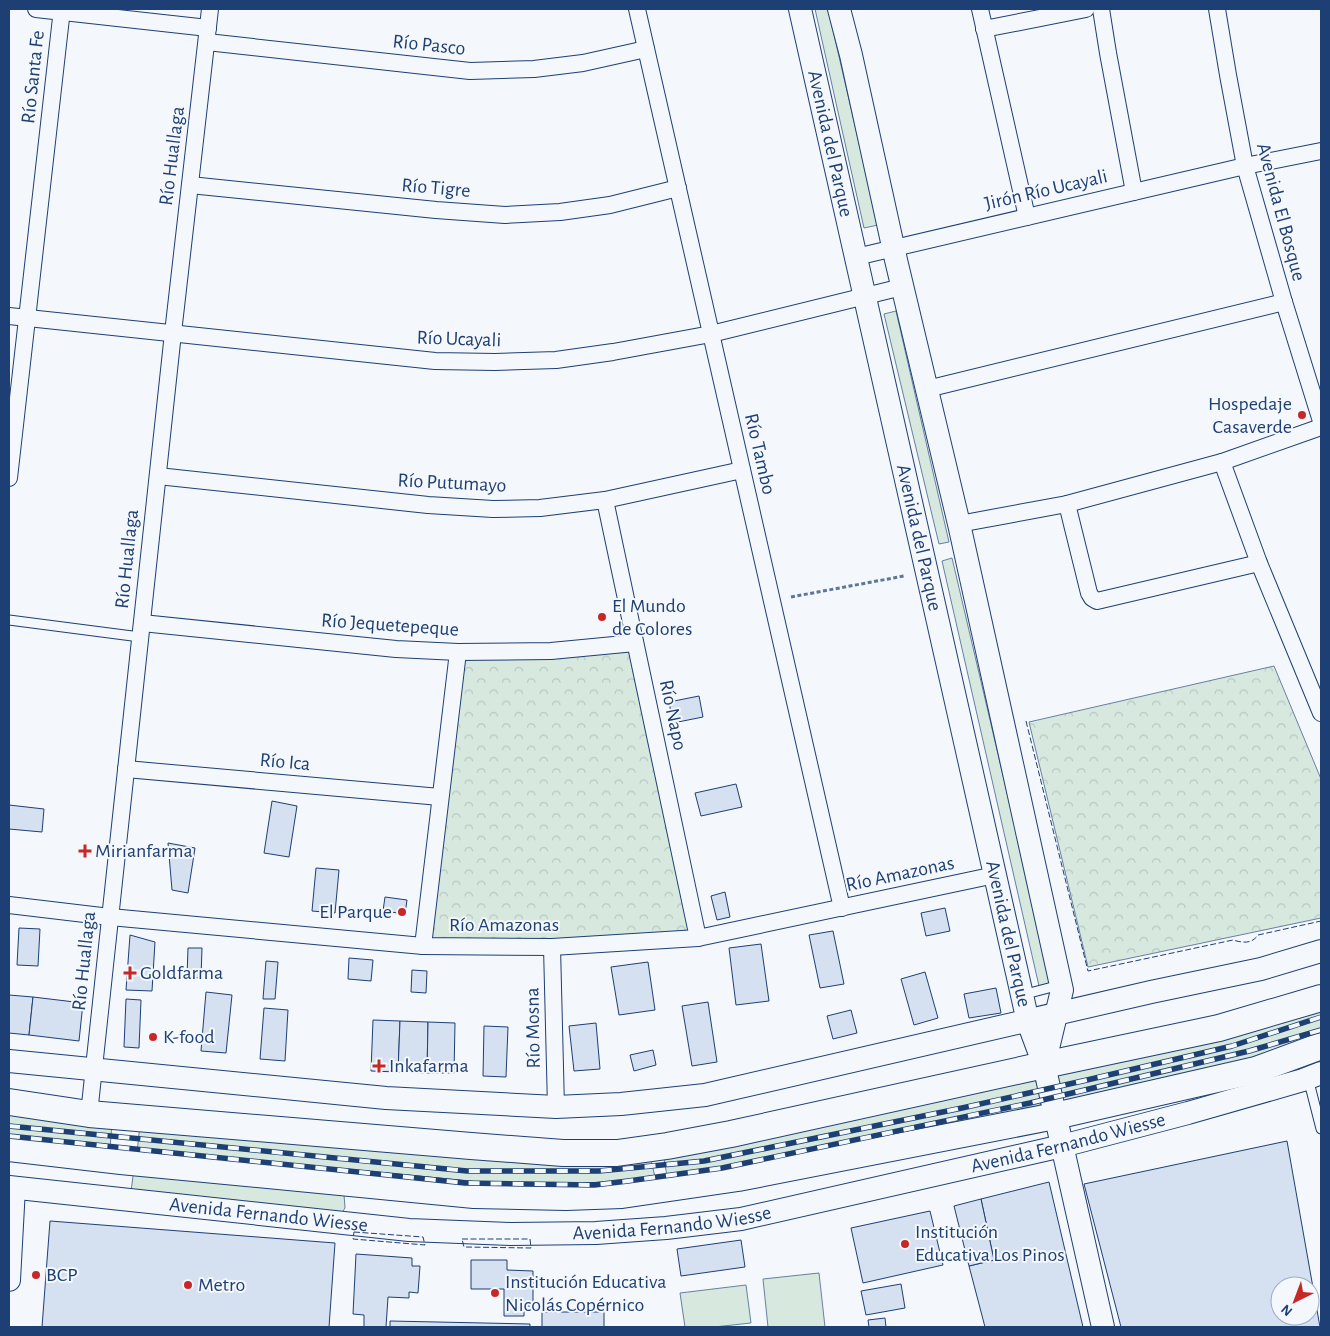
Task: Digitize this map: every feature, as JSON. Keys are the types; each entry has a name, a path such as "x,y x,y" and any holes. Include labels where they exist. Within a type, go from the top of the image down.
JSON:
{"main road":[{"name":"Avenida del Parque","path":"800,9 1028,1022 1044,1065 1103,1327"},
{"name":"Avenida del Parque","path":"839,9 958,524 1062,990 1044,1065"},
{"path":"9,1060 386,1098 556,1107 621,1104 705,1095 1028,1022 1151,992 1260,969 1321,952"},
{"path":"9,1102 89,1114 471,1146 563,1152 617,1153 731,1134 1219,1028 1321,998"},
{"name":"Avenida Fernando Wiesse","path":"9,1148 121,1161 474,1195 566,1197 622,1195 738,1178 1055,1116 1256,1070 1321,1046"},
{"name":"Avenida Fernando Wiesse","path":"11,1187 409,1230 511,1234 596,1233 666,1228 741,1219 1062,1146 1188,1113 1315,1075"},
{"path":"9,1280 11,1187"}],"street":[{"name":"Río Pasco","path":"36,9 62,10 207,35 470,70 534,69 583,63 646,49"},
{"name":"Río Huallaga","path":"89,1114 173,333 210,9"},
{"name":"Río Tambo","path":"637,9 842,908"},
{"path":"980,9 1027,217"},
{"path":"984,29 1086,9"},
{"path":"1101,9 1134,192"},
{"name":"Avenida El Bosque","path":"1217,9 1245,166 1321,421"},
{"name":"Río Santa Fe","path":"9,478 62,10"},
{"name":"Jirón Río Ucayali","path":"856,257 1245,166 1321,152"},
{"name":"Río Tigre","path":"190,185 436,210 505,215 560,212 610,205 678,188"},
{"name":"Río Ucayali","path":"9,316 435,361 556,360 613,352 711,334 902,286"},
{"path":"926,390 1284,302"},
{"path":"958,524 1067,504 1222,462 1321,427"},
{"path":"1222,462 1259,563 1321,713"},
{"name":"Río Putumayo","path":"158,476 447,506 493,509 540,508 605,500 742,470"},
{"name":"Río Napo","path":"605,500 698,938"},
{"path":"1067,504 1089,593 1097,601 1259,563"},
{"name":"Río Jequetepeque","path":"141,630 458,652 551,651 636,643"},
{"path":"424,946 458,652"},
{"name":"Río Ica","path":"126,769 440,798"},
{"name":"Río Amazonas","path":"9,905 424,946 552,947 698,938 995,875"},
{"name":"Río Mosna","path":"552,947 556,1107"}],"lane":[{"name":"Río Jequetepeque","path":"9,620 141,630"},
{"path":"1022,995 1061,985"},
{"path":"1315,1075 1321,1129"}],"path":[{"path":"791,597 904,576"}],"green space":[{"path":"815,9 828,9 878,225 864,228"},
{"path":"896,311 949,542 939,544 884,314"},
{"path":"952,558 1052,984 1039,986 942,561"},
{"path":"635,643 698,938 423,946 458,652"},
{"path":"1274,666 1321,779 1321,918 1088,967 1029,722"},
{"path":"1321,1007 1321,1038 1290,1050 1067,1104 1058,1101 1057,1069"},
{"path":"1035,1079 1042,1099 1039,1109 738,1170 667,1176 664,1159"},
{"path":"9,1112 112,1122 110,1149 9,1139"},
{"path":"140,1124 651,1160 655,1177 649,1184 476,1188 137,1153"},
{"path":"134,1168 344,1195 345,1208 341,1214 131,1192"},
{"path":"819,1273 825,1327 768,1327 763,1279"},
{"path":"746,1285 751,1323 714,1327 685,1327 680,1293"}],"building":[{"path":"699,696 703,717 673,723 669,702"},
{"path":"736,784 742,807 701,816 695,793"},
{"path":"272,801 297,806 289,857 264,853"},
{"path":"9,805 44,809 42,832 9,829"},
{"path":"168,843 195,848 188,893 172,890"},
{"path":"316,868 339,870 335,913 312,911"},
{"path":"725,892 730,917 717,920 711,896"},
{"path":"385,897 407,900 405,914 383,911"},
{"path":"945,908 950,931 926,936 921,913"},
{"path":"19,928 40,929 38,966 17,965"},
{"path":"833,931 844,984 820,988 809,935"},
{"path":"130,935 155,942 152,991 126,990"},
{"path":"761,944 769,1001 736,1005 729,948"},
{"path":"188,948 202,948 201,978 187,977"},
{"path":"349,958 373,960 371,981 348,979"},
{"path":"266,961 278,962 275,999 263,999"},
{"path":"648,962 655,1010 619,1015 611,967"},
{"path":"412,970 427,971 426,993 411,992"},
{"path":"925,972 938,1018 914,1025 901,979"},
{"path":"996,988 1001,1013 969,1018 964,994"},
{"path":"206,992 232,995 226,1053 201,1051"},
{"path":"9,995 33,997 29,1035 9,1033"},
{"path":"33,997 83,1003 79,1041 29,1035"},
{"path":"126,999 141,1000 139,1048 124,1047"},
{"path":"708,1002 717,1062 692,1066 682,1006"},
{"path":"264,1008 288,1010 285,1061 260,1059"},
{"path":"851,1010 857,1033 833,1039 827,1016"},
{"path":"373,1020 400,1021 398,1072 371,1071"},
{"path":"400,1021 428,1022 427,1073 398,1072"},
{"path":"428,1022 455,1023 454,1073 427,1073"},
{"path":"596,1023 600,1069 574,1071 569,1026"},
{"path":"484,1026 508,1027 506,1077 483,1076"},
{"path":"653,1050 656,1065 634,1071 630,1055"},
{"path":"1287,1141 1311,1276 1270,1276 1270,1326 1320,1327 1121,1327 1084,1184"},
{"path":"1049,1182 1083,1327 985,1327 969,1266 994,1260 981,1199"},
{"path":"981,1199 994,1260 969,1266 954,1206"},
{"path":"930,1211 943,1265 863,1283 851,1228"},
{"name":"Metro","path":"50,1221 335,1243 329,1327 42,1327"},
{"path":"741,1240 745,1267 681,1276 677,1249"},
{"path":"356,1254 412,1258 412,1266 420,1266 418,1293 409,1292 409,1298 388,1297 386,1327 364,1327 364,1315 353,1314"},
{"path":"471,1260 507,1260 507,1270 533,1271 533,1306 524,1306 524,1316 504,1316 504,1289 471,1289"},
{"path":"901,1284 905,1308 866,1315 861,1291"},
{"path":"542,1312 604,1312 604,1327 542,1327"},
{"path":"885,1318 886,1327 869,1327 868,1320"},
{"path":"390,1321 530,1324 530,1327 390,1327"}],"railway":[{"path":"9,1126 467,1171 599,1171 704,1161 962,1108 1232,1046 1321,1017"},
{"path":"9,1136 465,1183 594,1185 722,1168 1030,1103 1249,1051 1321,1030"}],"fence":[{"path":"1026,721 1088,971 1233,940 1247,942 1253,940 1258,935 1321,921"},
{"path":"354,1232 423,1237 425,1245 353,1239 354,1232"},
{"path":"462,1239 530,1239 531,1248 464,1247 462,1239"}],"place":[{"name":"Hospedaje Casaverde","path":"1302,415"},
{"name":"El Mundo de Colores","path":"602,617"},
{"name":"Mirianfarma","path":"85,851"},
{"name":"El Parque","path":"402,912"},
{"name":"Goldfarma","path":"130,973"},
{"name":"K-food","path":"153,1037"},
{"name":"Inkafarma","path":"379,1066"},
{"name":"Institución Educativa Los Pinos","path":"905,1244"},
{"name":"BCP","path":"36,1275"},
{"name":"Metro","path":"188,1285"},
{"name":"Institución Educativa Nicolás Copérnico","path":"495,1293"}]}
